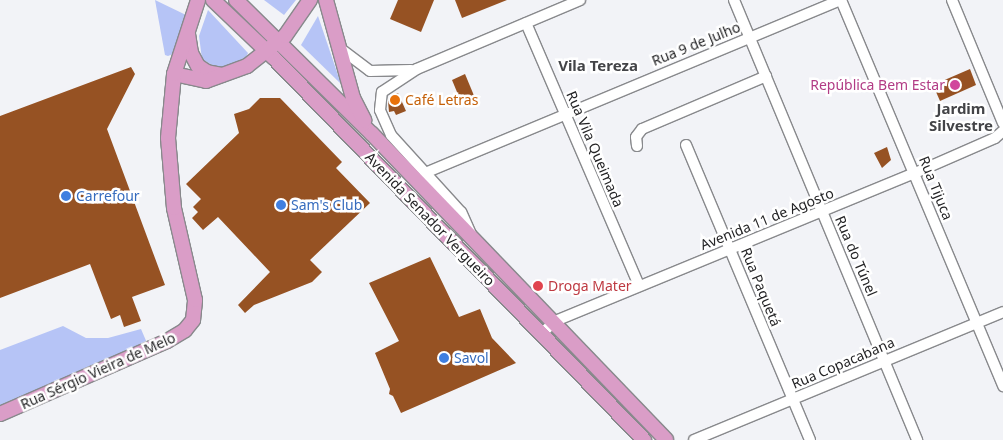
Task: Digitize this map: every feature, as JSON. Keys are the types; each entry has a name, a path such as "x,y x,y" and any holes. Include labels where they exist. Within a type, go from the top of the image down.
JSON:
{"main road":[{"name":"Rua Sérgio Vieira de Melo","path":"0,414 167,341 192,323 195,300 168,165 169,111 174,74 198,0"},
{"name":"Avenida Senador Vergueiro","path":"214,0 268,52 644,440"},
{"name":"Avenida Senador Vergueiro","path":"236,0 372,134 666,440"},
{"path":"174,74 206,82 228,75 268,52 279,42 310,0"},
{"path":"326,0 353,98 372,134"},
{"path":"188,28 189,47 198,66 212,74 228,75"}],"street":[{"path":"474,240 461,212 388,131 380,110 380,97 387,86 416,69 580,0"},
{"name":"Rua do Túnel","path":"734,0 917,440"},
{"name":"Rua 9 de Julho","path":"425,173 841,0"},
{"name":"Rua Tijuca","path":"841,0 1003,386"},
{"path":"952,0 1003,123"},
{"name":"Rua Vila Queimada","path":"526,23 639,286"},
{"path":"339,48 359,66 373,72 416,69"},
{"path":"636,146 636,137 642,129 766,76"},
{"name":"Avenida 11 de Agosto","path":"542,334 553,322 915,173 995,138 1003,131"},
{"name":"Rua Paquetá","path":"686,145 810,440"},
{"name":"Rua Copacabana","path":"694,440 1003,312"}],"shaded area":[{"path":"155,0 186,15 173,54 168,56 165,55"},
{"path":"264,0 296,0 284,15"},
{"path":"208,10 248,53 246,57 229,66 217,68 202,59 199,36"},
{"path":"318,16 341,84 301,45"},
{"path":"63,326 86,338 108,338 141,329 147,343 0,407 0,350"}],"building":[{"path":"398,0 434,0 421,32 390,19"},
{"path":"455,0 507,0 462,18"},
{"name":"Carrefour","path":"131,67 135,74 107,129 165,285 132,297 141,321 124,327 120,315 111,319 90,264 0,298 0,116"},
{"name":"República Bem Estar","path":"970,69 976,85 940,101 933,85"},
{"path":"465,74 475,98 462,104 452,80"},
{"name":"Café Letras","path":"398,93 406,111 396,115 394,111 389,112 388,101 390,96"},
{"name":"Sam's Club","path":"260,98 280,98 342,162 336,168 370,203 310,260 322,272 312,282 254,305 245,313 238,305 270,272 218,217 203,230 192,218 198,212 193,207 201,199 186,184 239,133 234,114 249,109"},
{"path":"887,147 891,160 882,168 874,153"},
{"name":"Savol","path":"430,257 459,317 480,309 492,338 516,363 401,413 393,396 389,394 390,389 375,353 399,341 369,283"}],"place":[{"name":"República Bem Estar","path":"955,85"},
{"name":"Café Letras","path":"395,100"},
{"name":"Carrefour","path":"66,196"},
{"name":"Sam's Club","path":"281,205"},
{"name":"Droga Mater","path":"538,286"},
{"name":"Savol","path":"444,358"}],"district":[{"name":"Vila Tereza","path":"598,66"},
{"name":"Jardim Silvestre","path":"961,116"}]}
